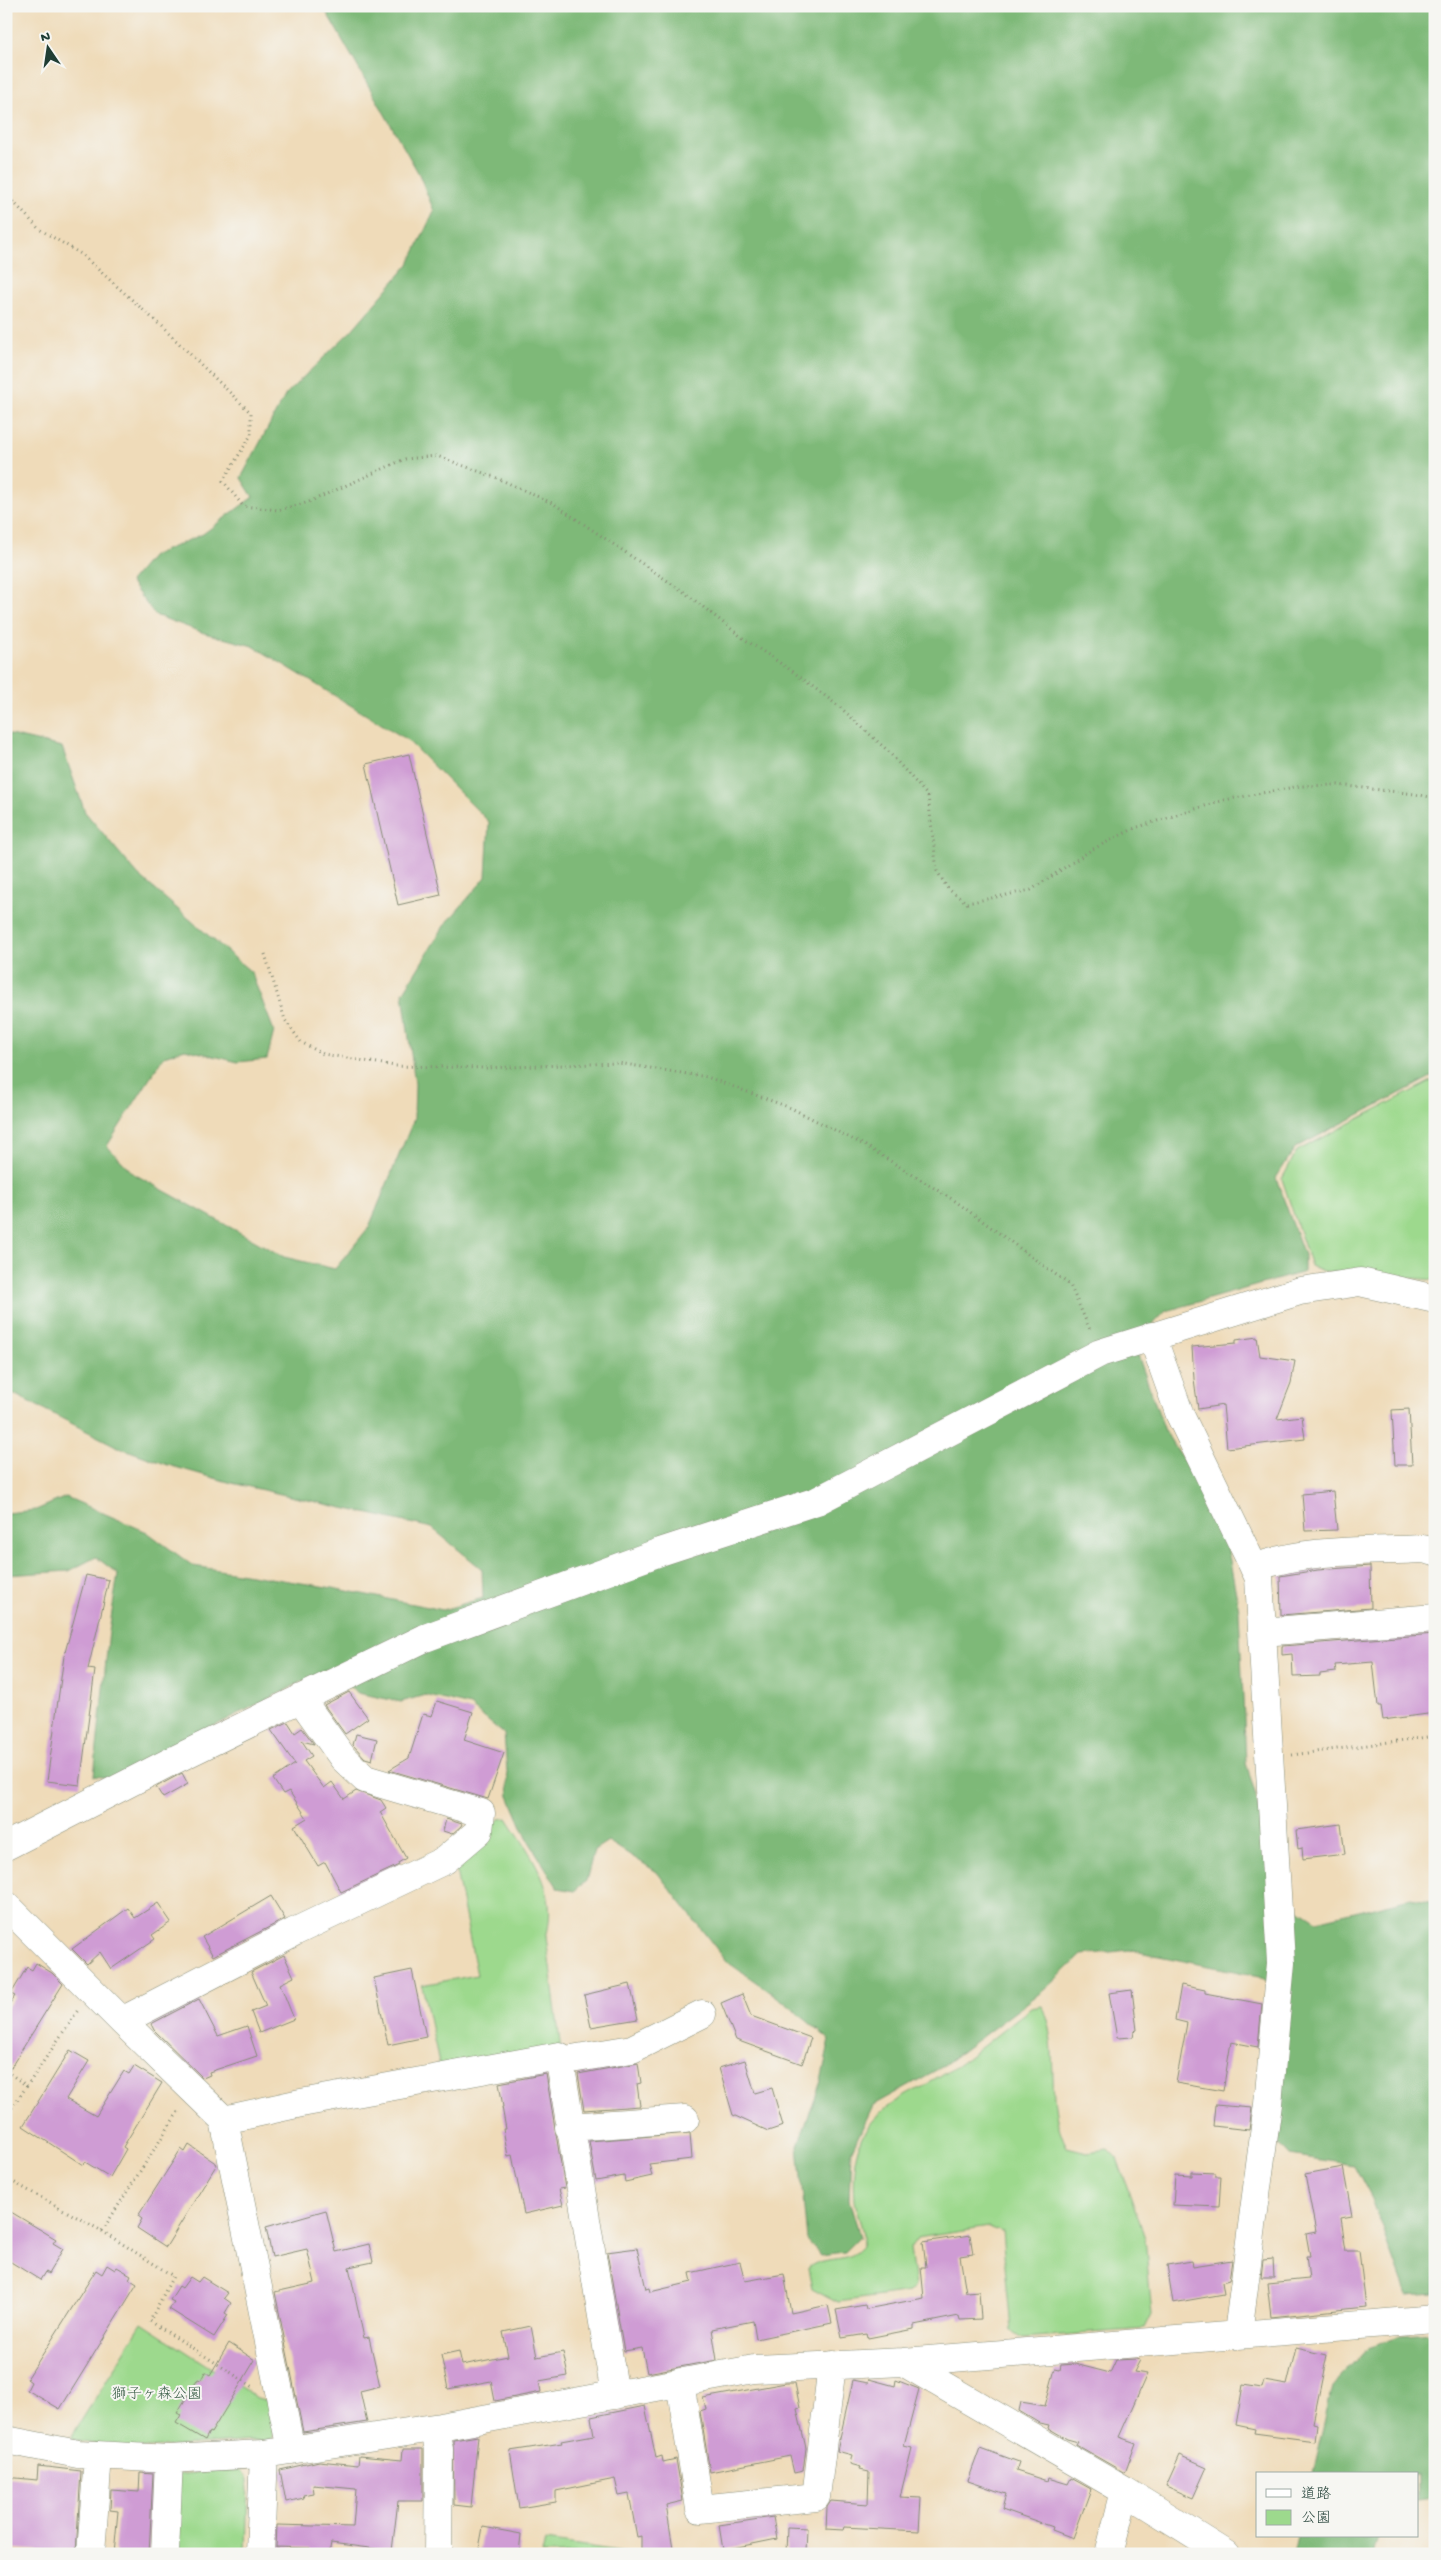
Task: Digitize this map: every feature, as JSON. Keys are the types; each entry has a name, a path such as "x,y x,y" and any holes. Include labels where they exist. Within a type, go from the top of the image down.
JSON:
{"street":[{"path":"6,1846 168,1763 425,1638 660,1552 817,1501 1100,1353 1300,1291 1360,1282 1435,1299"},
{"path":"1152,1336 1180,1415 1259,1578 1281,1963 1268,2104 1238,2333"},
{"path":"1254,1568 1274,1560 1320,1554 1423,1549 1435,1552"},
{"path":"1263,1632 1435,1618"},
{"path":"122,2022 294,1932 445,1860 479,1831 481,1814 365,1779 343,1758 300,1698"},
{"path":"6,1905 122,2022 224,2120 291,2450"},
{"path":"559,2061 632,2049 702,2014"},
{"path":"224,2120 485,2068 559,2056 569,2127 615,2395"},
{"path":"569,2127 685,2119"},
{"path":"6,2440 78,2454 169,2459 264,2454 434,2428 754,2369 903,2362 1238,2333 1435,2319"},
{"path":"903,2362 1125,2491 1226,2554"},
{"path":"680,2382 700,2509 816,2497 832,2364"},
{"path":"434,2428 439,2449 438,2554"},
{"path":"260,2554 264,2454"},
{"path":"92,2554 98,2455"},
{"path":"165,2554 169,2459"},
{"path":"1109,2554 1125,2491"}],"path":[{"path":"6,194 39,229 81,254 160,325 251,414 251,435 223,481 244,506 278,510 309,502 405,459 437,456 497,478 554,504 684,592 744,639 792,671 841,708 887,750 928,796 937,871 948,889 967,903 1031,890 1091,850 1134,828 1224,800 1300,786 1338,785 1435,798"},
{"path":"265,954 284,1020 301,1042 323,1054 395,1066 485,1068 618,1063 707,1078 791,1108 866,1146 955,1201 1070,1285 1100,1353"},
{"path":"1269,1758 1435,1736"},
{"path":"6,2116 92,1990"},
{"path":"6,2072 27,2086"},
{"path":"102,2231 182,2107"},
{"path":"6,2178 102,2231 173,2276 150,2321 262,2393 279,2396"}],"green space":[{"path":"323,6 1435,6 1435,1075 1295,1148 1276,1178 1304,1255 1304,1272 1166,1311 1134,1344 1165,1431 1223,1524 1239,1610 1246,1763 1288,1902 1317,1921 1411,1898 1435,1902 1435,2293 1407,2295 1372,2199 1354,2165 1290,2155 1279,2143 1287,1994 1259,1976 1129,1950 1082,1955 1044,1990 940,2068 873,2105 851,2152 849,2200 860,2237 845,2252 821,2255 807,2240 798,2146 821,2081 830,2040 783,2001 726,1961 657,1872 608,1841 594,1850 586,1881 574,1891 558,1888 527,1838 509,1796 504,1734 470,1706 425,1695 401,1702 358,1693 327,1669 111,1778 94,1776 109,1631 118,1574 96,1557 69,1571 6,1575 6,1513 36,1510 66,1497 147,1532 193,1566 327,1587 443,1610 483,1598 482,1569 432,1528 232,1483 168,1465 116,1446 6,1390 6,734 62,747 85,812 138,875 251,972 274,1031 267,1059 238,1062 185,1049 164,1056 107,1146 134,1174 284,1257 335,1269 369,1227 414,1119 415,1084 403,993 444,926 486,877 489,822 406,739 253,646 204,633 155,615 130,582 152,556 203,534 253,497 241,478 286,394 352,330 409,264 434,211 419,174"},
{"path":"1435,1079 1435,1280 1323,1271 1311,1266 1282,1179 1297,1151"},
{"path":"507,1818 533,1859 546,1889 549,1904 549,1920 546,1937 561,2050 441,2072 422,1985 477,1975 454,1861 456,1855 500,1819"},
{"path":"1042,2006 1048,2023 1051,2041 1056,2112 1060,2130 1067,2147 1087,2152 1108,2149 1117,2158 1145,2238 1152,2315 1145,2329 1023,2338 1011,2330 1002,2232 989,2227 917,2238 910,2248 915,2286 909,2292 838,2302 812,2288 808,2268 814,2264 855,2253 862,2243 863,2237 854,2200 853,2181 857,2153 868,2127 894,2103 957,2066 1031,2008"},
{"name":"獅子ヶ森公園","path":"142,2323 257,2398 269,2401 275,2428 271,2440 130,2449 70,2439"},
{"path":"1435,2333 1435,2497 1418,2499 1418,2472 1312,2472 1333,2385 1368,2347 1403,2335"},
{"path":"239,2468 248,2479 246,2554 170,2554 174,2475"},
{"path":"1297,2538 1377,2538 1372,2554 1293,2554"},
{"path":"545,2540 638,2554 542,2554"}],"building":[{"path":"409,754 441,895 398,905 366,764"},
{"path":"1257,1337 1260,1356 1295,1361 1291,1383 1277,1419 1302,1416 1305,1439 1227,1448 1223,1405 1198,1409 1192,1347 1236,1343 1236,1340"},
{"path":"1409,1409 1412,1465 1395,1465 1392,1410"},
{"path":"1333,1491 1337,1530 1305,1531 1302,1494"},
{"path":"1370,1566 1371,1608 1281,1615 1280,1576 1318,1570"},
{"path":"86,1575 109,1580 88,1669 95,1670 80,1785 47,1781 64,1656"},
{"path":"1435,1634 1435,1713 1383,1720 1381,1706 1378,1706 1373,1662 1335,1665 1336,1672 1320,1674 1320,1676 1293,1677 1292,1654 1282,1655 1282,1646"},
{"path":"349,1692 368,1718 345,1734 324,1705"},
{"path":"437,1701 473,1712 464,1740 504,1753 488,1799 389,1770 409,1758 423,1714 432,1716"},
{"path":"288,1722 295,1733 302,1728 314,1744 302,1741 312,1756 304,1761 324,1788 332,1782 344,1799 356,1791 381,1800 386,1808 380,1812 406,1858 398,1863 399,1865 341,1892 325,1862 318,1866 294,1826 307,1818 289,1791 283,1794 273,1779 295,1764 271,1730"},
{"path":"356,1734 377,1739 372,1760 365,1758 353,1745"},
{"path":"182,1773 188,1784 163,1798 156,1787"},
{"path":"446,1819 462,1824 452,1834 443,1831"},
{"path":"1341,1824 1345,1854 1303,1859 1302,1848 1298,1849 1296,1830"},
{"path":"271,1896 285,1919 213,1956 202,1937"},
{"path":"158,1903 171,1922 152,1935 155,1939 111,1969 100,1952 87,1964 72,1949 128,1908 135,1918"},
{"path":"284,1955 294,1977 280,1984 294,2019 259,2033 251,2012 266,2006 251,1972"},
{"path":"36,1963 52,1973 63,1984 6,2075 6,2009 15,1996 11,1994 27,1967 32,1970"},
{"path":"412,1970 426,2037 388,2045 374,1978"},
{"path":"630,1984 638,2019 591,2027 584,1995"},
{"path":"1181,1985 1205,1990 1205,1993 1262,2004 1258,2047 1231,2042 1223,2091 1176,2083 1187,2023 1175,2020"},
{"path":"1132,1990 1137,2030 1134,2031 1133,2037 1117,2038 1109,1993"},
{"path":"742,1994 751,2016 811,2038 802,2064 736,2040 721,2003"},
{"path":"199,1999 218,2036 247,2026 257,2056 209,2072 210,2075 203,2078 154,2030 151,2024"},
{"path":"70,2050 89,2061 66,2099 96,2116 124,2071 129,2074 134,2066 162,2083 123,2147 126,2149 110,2177 85,2162 83,2165 23,2126"},
{"path":"745,2060 755,2093 772,2088 783,2126 768,2131 733,2115 719,2068"},
{"path":"638,2063 641,2083 637,2084 640,2106 584,2110 578,2074"},
{"path":"546,2074 565,2188 559,2189 563,2205 524,2214 512,2155 508,2156 503,2129 506,2129 499,2083"},
{"path":"1215,2105 1252,2108 1249,2130 1213,2126"},
{"path":"690,2133 692,2159 649,2164 652,2176 625,2182 624,2176 596,2181 589,2141"},
{"path":"189,2145 217,2164 166,2247 137,2228 142,2219 138,2216 181,2149 185,2152"},
{"path":"1343,2167 1352,2216 1341,2218 1346,2251 1359,2251 1366,2307 1271,2317 1267,2283 1309,2279 1306,2256 1310,2256 1306,2234 1316,2232 1305,2174"},
{"path":"1192,2172 1215,2173 1215,2176 1221,2176 1219,2207 1173,2205 1175,2175 1192,2176"},
{"path":"6,2209 56,2239 53,2243 63,2249 48,2274 45,2272 40,2280 6,2259"},
{"path":"326,2210 336,2252 369,2244 373,2262 349,2267 364,2338 369,2337 380,2386 360,2391 367,2422 303,2432 275,2292 315,2283 307,2249 272,2257 266,2227"},
{"path":"970,2235 973,2254 960,2256 966,2292 979,2291 981,2319 960,2320 959,2316 914,2325 914,2329 868,2338 867,2334 842,2338 836,2310 865,2305 866,2309 924,2298 921,2267 926,2267 923,2242"},
{"path":"637,2248 646,2289 649,2288 650,2292 692,2282 690,2273 740,2262 745,2281 784,2274 791,2313 828,2305 832,2323 756,2339 753,2321 712,2329 717,2360 647,2373 642,2348 624,2351 607,2252"},
{"path":"1273,2259 1274,2277 1261,2277 1263,2260"},
{"path":"1232,2260 1229,2280 1222,2282 1224,2294 1173,2303 1167,2265 1192,2261 1193,2266"},
{"path":"107,2265 115,2270 117,2267 131,2275 129,2279 137,2284 60,2409 27,2390 31,2382 27,2379 96,2270 102,2274"},
{"path":"190,2277 198,2282 202,2277 228,2293 224,2298 231,2303 225,2313 228,2315 214,2337 169,2309 174,2302 170,2300 179,2286 182,2288"},
{"path":"531,2326 537,2357 563,2352 568,2376 539,2381 541,2392 495,2401 491,2381 448,2389 441,2355 459,2351 462,2365 508,2356 503,2332"},
{"path":"229,2343 255,2360 205,2440 176,2423 181,2415 177,2413 198,2379 201,2380 205,2372 210,2375"},
{"path":"1296,2348 1327,2355 1313,2423 1317,2424 1315,2441 1254,2433 1255,2429 1236,2425 1243,2385 1262,2388 1264,2381 1287,2385"},
{"path":"1116,2360 1140,2360 1134,2372 1147,2374 1119,2437 1136,2443 1125,2473 1076,2445 1078,2442 1067,2439 1048,2428 1049,2425 1039,2423 1019,2411 1021,2402 1045,2406 1055,2369 1060,2370 1061,2365 1075,2364 1110,2373"},
{"path":"869,2379 895,2386 896,2380 919,2389 904,2446 912,2448 900,2497 921,2498 919,2531 844,2527 843,2530 826,2529 827,2507 831,2501 868,2504 869,2472 860,2470 861,2467 850,2464 852,2455 837,2451 853,2380 868,2383"},
{"path":"795,2383 800,2408 797,2409 806,2448 803,2471 794,2473 790,2456 710,2472 700,2411 706,2409 703,2398"},
{"path":"645,2406 656,2458 662,2456 663,2462 676,2459 683,2501 666,2505 674,2554 641,2549 641,2536 637,2537 629,2494 619,2496 615,2479 556,2491 556,2502 519,2508 510,2451 562,2443 561,2441 594,2435 591,2417"},
{"path":"478,2436 471,2507 454,2505 453,2440"},
{"path":"980,2448 1019,2462 1016,2471 1047,2481 1048,2478 1068,2484 1071,2478 1091,2489 1073,2538 1052,2530 1053,2527 1002,2509 1006,2494 968,2481"},
{"path":"403,2449 423,2449 423,2501 398,2501 392,2551 331,2543 329,2554 310,2554 310,2548 276,2547 277,2525 353,2527 356,2489 313,2485 314,2493 303,2495 304,2498 286,2502 280,2470 319,2461 358,2465 359,2456 402,2460"},
{"path":"1180,2455 1207,2467 1193,2498 1166,2486"},
{"path":"38,2466 81,2471 76,2554 6,2548 6,2477 37,2480"},
{"path":"140,2473 153,2474 149,2554 114,2554 118,2511 110,2510 111,2490 139,2492"},
{"path":"773,2517 777,2539 723,2550 719,2525"},
{"path":"483,2527 521,2534 519,2554 478,2554"},
{"path":"787,2527 807,2528 806,2554 786,2554"}]}
